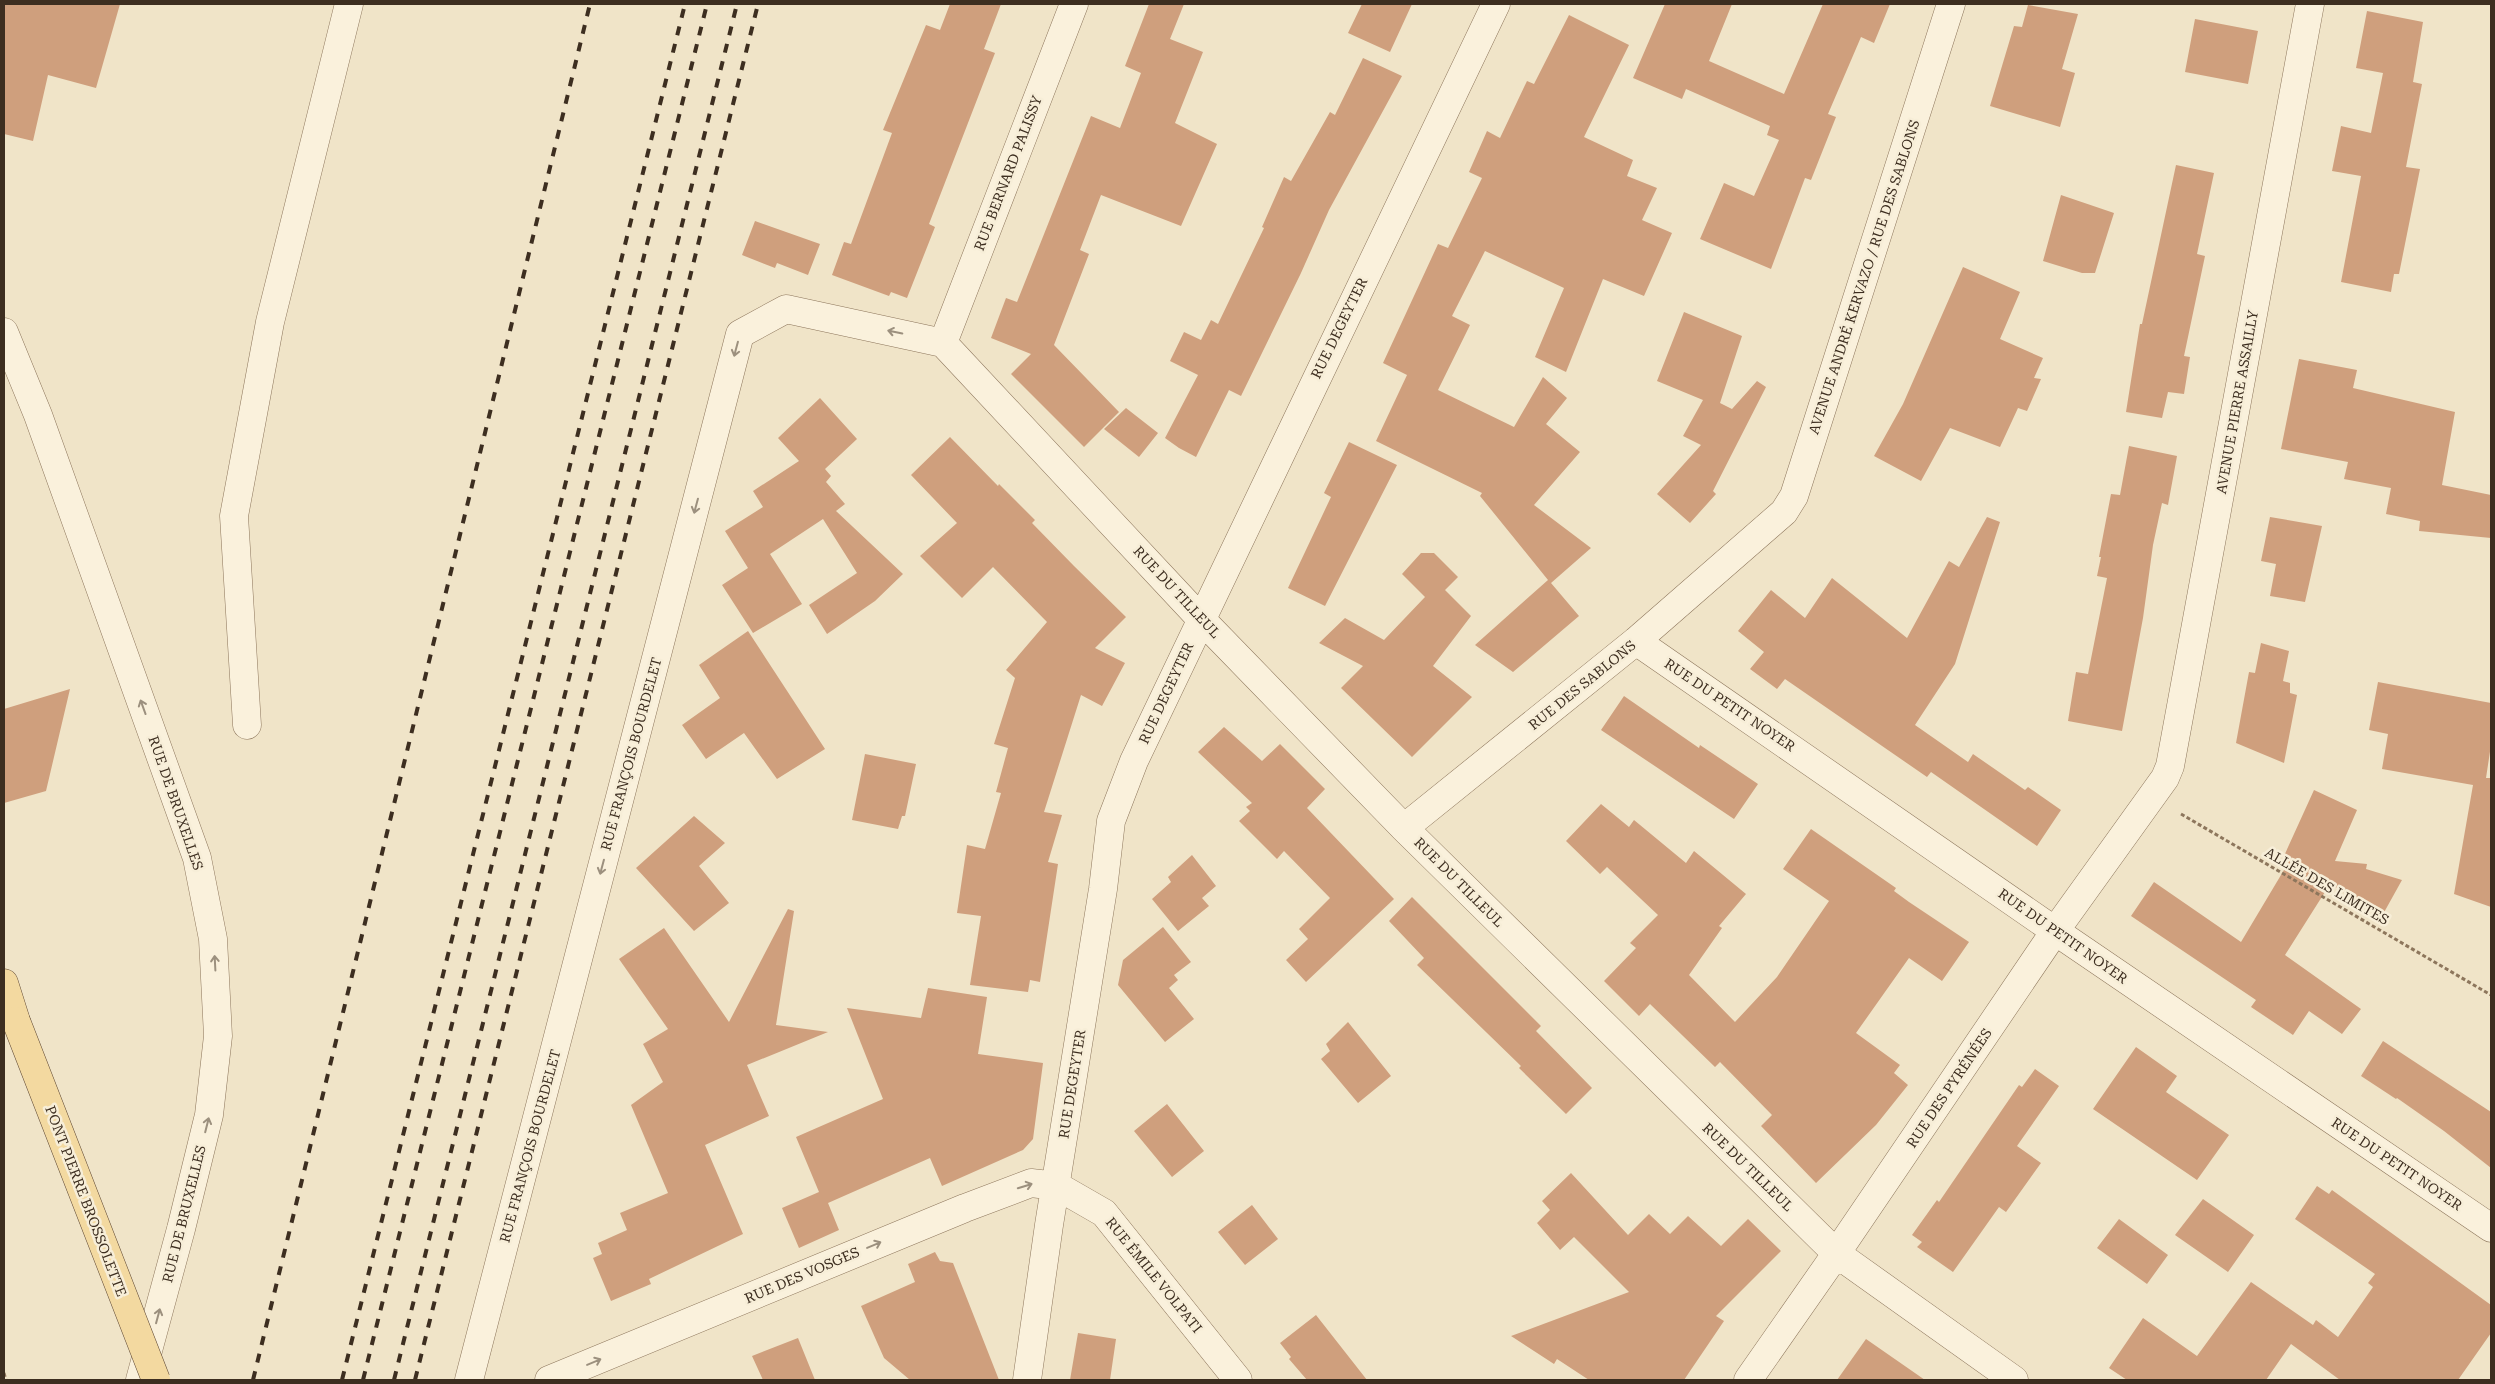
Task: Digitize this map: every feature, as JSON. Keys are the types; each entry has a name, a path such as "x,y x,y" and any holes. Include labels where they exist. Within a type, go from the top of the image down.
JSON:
{"main road":[{"name":"PONT PIERRE BROSSOLETTE","path":"4,983 16,1021 156,1380"}],"street":[{"path":"248,724 234,516 270,322 350,4"},
{"name":"RUE BERNARD PALISSY","path":"943,343 1074,4"},
{"name":"RUE DEGEYTER","path":"1027,1380 1103,889 1111,822 1134,761 1496,4"},
{"name":"AVENUE ANDRÉ KERVAZO / RUE DES SABLONS","path":"1756,536 1784,512 1794,496 1951,4"},
{"name":"AVENUE PIERRE ASSAILLY","path":"2152,796 2165,778 2170,766 2310,4"},
{"name":"RUE FRANÇOIS BOURDELET","path":"469,1380 740,334 786,309 943,343"},
{"name":"RUE DE BRUXELLES","path":"4,332 42,424 197,858 213,939 218,1036 209,1115 182,1229 140,1380"},
{"name":"RUE DU TILLEUL","path":"943,343 1201,619 1404,828 1836,1254 2014,1380"},
{"name":"RUE DES SABLONS","path":"1404,828 1636,641 1756,536"},
{"name":"RUE DU PETIT NOYER","path":"1636,641 2055,931 2491,1228"},
{"name":"RUE DES PYRÉNÉES","path":"1748,1380 1836,1254 2055,931 2152,796"},
{"name":"RUE DES VOSGES","path":"549,1380 965,1208 1031,1183 1057,1186"},
{"name":"RUE ÉMILE VOLPATI","path":"1057,1186 1104,1213 1238,1380"}],"path":[{"name":"ALLÉE DES LIMITES","path":"2152,796 2491,995"},
{"path":"4,1373 6,1380"}],"building":[{"path":"4,4 120,4 96,88 48,75 33,141 4,134"},
{"path":"950,4 1001,4 984,49 995,53 929,224 935,227 907,298 891,292 889,296 832,275 844,242 851,244 892,133 883,130 926,25 940,30"},
{"path":"1149,4 1184,4 1170,39 1203,52 1175,123 1217,144 1181,226 1101,195 1080,250 1089,254 1054,345 1119,412 1084,447 1011,374 1031,354 991,338 1006,298 1017,302 1091,116 1120,128 1141,73 1125,66"},
{"path":"1362,4 1412,4 1390,52 1348,33"},
{"path":"1665,4 1732,4 1709,61 1784,94 1823,4 1890,4 1874,43 1861,37 1828,114 1836,117 1811,180 1805,178 1771,269 1700,239 1724,183 1754,196 1779,140 1767,135 1770,126 1686,89 1682,99 1633,78"},
{"path":"2028,5 2078,14 2062,69 2075,73 2060,127 1990,106 2014,26 2022,27"},
{"path":"2367,11 2423,22 2413,82 2422,84 2406,167 2420,169 2399,274 2394,274 2391,292 2341,282 2361,176 2332,171 2341,126 2371,133 2383,73 2356,68"},
{"path":"1569,15 1629,45 1584,137 1633,160 1627,176 1657,188 1642,220 1672,233 1644,296 1603,279 1566,372 1535,357 1564,288 1485,251 1452,316 1470,325 1438,390 1514,427 1543,377 1567,398 1546,424 1580,452 1534,505 1591,548 1551,583 1579,616 1513,672 1475,645 1548,580 1480,496 1482,493 1376,441 1407,375 1383,363 1438,244 1448,248 1482,178 1469,172 1487,131 1500,138 1527,81 1534,84"},
{"path":"2195,19 2258,31 2248,84 2185,72"},
{"path":"1363,58 1402,76 1329,210 1301,273 1241,396 1229,390 1196,457 1165,438 1198,375 1170,361 1184,332 1201,340 1211,320 1218,324 1264,228 1262,227 1284,177 1291,181 1330,112 1335,115"},
{"path":"2176,165 2214,173 2197,254 2205,256 2184,356 2190,357 2184,394 2168,392 2162,418 2126,412 2140,324 2142,324"},
{"path":"2061,195 2114,213 2095,273 2082,273 2043,261"},
{"path":"755,221 820,244 808,275 777,263 775,268 742,255"},
{"path":"1963,267 2020,292 2000,339 2043,358 2034,378 2041,379 2027,411 2018,408 2000,447 1950,428 1921,481 1874,456 1903,404"},
{"path":"1684,312 1742,336 1720,403 1732,409 1757,381 1766,387 1713,491 1716,494 1690,523 1657,494 1701,445 1683,436 1703,400 1657,381"},
{"path":"2299,359 2357,370 2353,388 2455,412 2442,485 2491,495 2491,538 2419,531 2420,521 2386,514 2391,488 2344,479 2348,462 2281,449"},
{"path":"820,398 857,439 825,469 831,476 826,482 845,504 836,511 903,574 875,601 827,634 809,605 857,573 823,519 770,554 802,604 753,633 722,585 748,568 725,531 763,507 753,491 799,461 778,438"},
{"path":"1126,408 1158,433 1139,457 1104,429"},
{"path":"950,437 998,486 999,484 1035,520 1032,523 1126,617 1095,648 1125,663 1102,706 1081,695 1044,812 1062,815 1048,862 1058,864 1040,982 1030,980 1028,992 970,985 981,916 957,913 967,845 985,849 1001,793 996,792 1008,748 994,744 1015,678 1006,670 1047,622 993,567 962,598 920,556 957,523 911,475"},
{"path":"1349,442 1397,465 1325,606 1288,588 1331,497 1324,493"},
{"path":"2129,446 2177,456 2168,505 2162,503 2153,545 2143,618 2122,731 2068,721 2076,672 2088,674 2107,578 2097,576 2101,557 2099,557 2111,494 2120,495"},
{"path":"1987,517 2000,522 1955,664 1915,725 1968,762 1973,754 2025,790 2028,787 2061,810 2037,846 1931,772 1927,777 1785,679 1777,689 1750,669 1764,652 1738,631 1771,590 1805,618 1832,578 1907,638 1949,561 1959,567"},
{"path":"2270,517 2322,526 2305,602 2270,596 2276,564 2261,561"},
{"path":"1421,553 1434,553 1458,577 1445,590 1471,616 1433,666 1472,697 1412,757 1341,688 1363,666 1319,643 1345,618 1384,640 1425,597 1402,574"},
{"path":"748,631 825,749 777,779 744,733 706,759 682,725 720,698 699,665"},
{"path":"2261,643 2289,651 2283,681 2290,683 2290,693 2297,695 2284,763 2236,743 2249,672 2255,673"},
{"path":"2378,682 2491,703 2491,745 2486,778 2491,778 2491,907 2454,894 2473,785 2382,769 2388,734 2369,730"},
{"path":"70,689 46,791 4,803 4,709"},
{"path":"1624,696 1699,748 1700,745 1758,784 1734,819 1601,730"},
{"path":"1224,727 1262,761 1280,744 1325,789 1307,808 1394,899 1306,982 1286,960 1308,939 1299,929 1330,898 1284,851 1277,859 1239,821 1250,811 1246,807 1252,803 1198,752"},
{"path":"865,754 916,764 905,816 902,816 898,829 852,820"},
{"path":"2314,790 2357,810 2335,861 2367,864 2366,869 2402,880 2382,916 2330,884 2285,955 2361,1009 2342,1034 2309,1011 2293,1035 2251,1007 2256,1000 2131,916 2154,882 2241,942 2290,860 2284,856"},
{"path":"1601,804 1629,827 1634,820 1686,863 1694,851 1746,894 1719,926 1722,928 1689,975 1735,1022 1777,977 1829,901 1783,869 1811,829 1896,888 1894,891 1909,902 1969,942 1942,981 1909,958 1856,1033 1900,1065 1894,1073 1908,1085 1876,1125 1816,1183 1761,1126 1772,1115 1720,1062 1715,1067 1650,1004 1639,1016 1604,981 1636,948 1630,943 1658,915 1607,867 1600,874 1566,841"},
{"path":"694,816 725,843 699,866 729,903 694,931 636,868"},
{"path":"1192,855 1216,886 1202,898 1209,906 1178,931 1152,899 1171,882 1168,877"},
{"path":"1412,897 1541,1026 1536,1031 1592,1088 1566,1114 1519,1068 1521,1066 1417,965 1424,958 1389,921"},
{"path":"788,909 794,911 776,1025 828,1032 747,1065 769,1116 705,1145 743,1234 649,1279 651,1284 611,1301 593,1258 602,1254 598,1243 627,1230 620,1213 668,1193 631,1105 663,1082 643,1044 668,1029 619,959 664,928 729,1022"},
{"path":"1163,927 1191,962 1174,975 1178,980 1169,988 1194,1019 1165,1042 1118,985 1123,960"},
{"path":"928,988 987,997 978,1054 1043,1063 1033,1139 1023,1150 942,1186 930,1158 828,1203 839,1230 799,1248 782,1208 819,1192 796,1137 883,1099 847,1008 921,1018"},
{"path":"1348,1022 1391,1076 1358,1103 1321,1059 1330,1051 1326,1044"},
{"path":"2383,1041 2491,1112 2491,1168 2444,1131 2397,1098 2361,1076"},
{"path":"2136,1047 2177,1076 2166,1092 2229,1135 2197,1180 2093,1109"},
{"path":"2035,1069 2059,1086 2017,1146 2041,1163 2006,1212 1999,1207 1953,1272 1917,1247 1922,1242 1912,1235 1937,1200 1939,1202 2019,1085 2022,1087"},
{"path":"1167,1104 1204,1151 1172,1177 1134,1131"},
{"path":"1571,1173 1628,1235 1649,1214 1670,1234 1688,1216 1721,1246 1748,1219 1781,1251 1716,1316 1724,1321 1684,1380 1589,1380 1557,1359 1554,1364 1511,1336 1629,1292 1574,1237 1560,1250 1537,1223 1550,1210 1542,1201"},
{"path":"2317,1186 2329,1194 2332,1190 2491,1305 2491,1333 2458,1380 2340,1380 2291,1344 2266,1380 2127,1380 2109,1368 2143,1318 2197,1356 2251,1282 2313,1325 2316,1320 2338,1337 2373,1287 2368,1283 2375,1274 2295,1219"},
{"path":"2203,1199 2254,1235 2228,1272 2175,1235"},
{"path":"1252,1205 1278,1239 1245,1265 1218,1232"},
{"path":"2119,1219 2168,1255 2147,1284 2097,1248"},
{"path":"935,1252 940,1261 953,1263 999,1380 910,1380 884,1358 861,1306 915,1282 908,1264"},
{"path":"1316,1315 1367,1380 1307,1380 1289,1359 1291,1357 1280,1343"},
{"path":"1078,1333 1116,1339 1110,1380 1070,1380"},
{"path":"798,1338 815,1380 763,1380 752,1356"},
{"path":"1866,1339 1925,1380 1837,1380"}],"railway":[{"path":"253,1380 590,4"},
{"path":"342,1380 685,4"},
{"path":"363,1380 707,4"},
{"path":"394,1380 737,4"},
{"path":"415,1380 758,4"}]}
